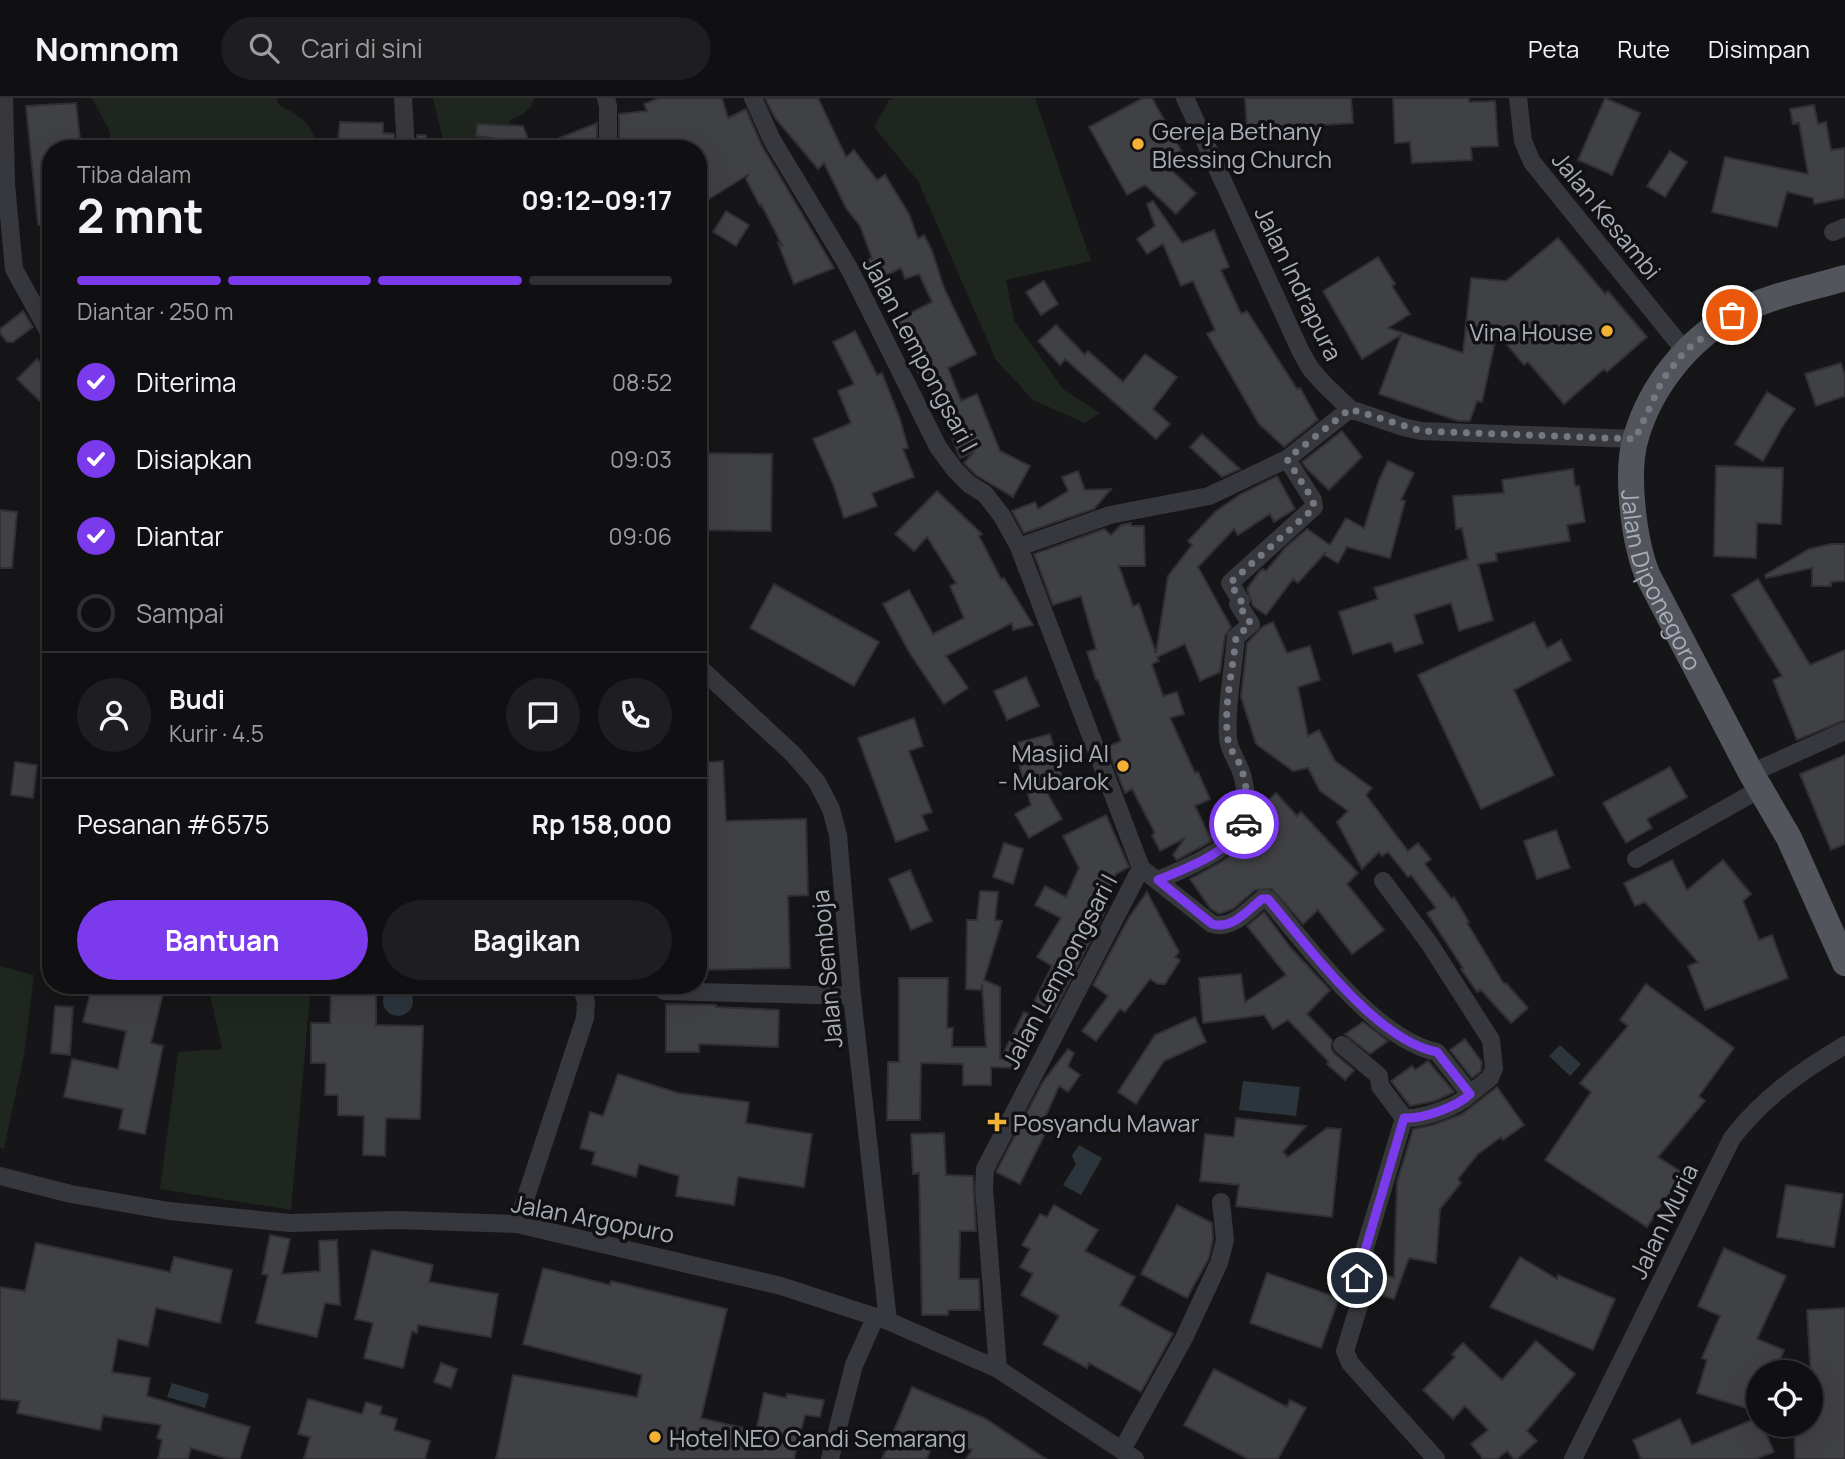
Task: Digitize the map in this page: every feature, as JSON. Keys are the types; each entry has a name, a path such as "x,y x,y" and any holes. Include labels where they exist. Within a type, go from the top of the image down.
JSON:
{"main road":[{"name":"Jalan Diponegoro","path":"1845,278 1756,304 1732,315 1685,351 1663,379 1635,439 1631,481 1640,556 1658,597 1789,838 1845,963"}],"street":[{"path":"4,98 6,184 14,269 42,320"},
{"path":"403,98 405,140"},
{"path":"606,98 608,140"},
{"name":"Jalan Lempongsari I","path":"753,98 772,139 849,268 938,447 955,470 985,494 1002,516 1019,547 1141,868 985,1169 984,1188 998,1369"},
{"name":"Jalan Indrapura","path":"1185,98 1301,352 1310,368 1350,409 1421,431 1635,439"},
{"name":"Jalan Kesambi","path":"1518,98 1523,141 1532,162 1685,351"},
{"path":"1019,547 1110,515 1209,496 1287,459 1350,409"},
{"path":"1158,880 1214,852 1230,841 1243,827 1247,794 1240,765 1228,742 1229,685 1236,637 1251,624 1238,604 1241,601 1230,583 1314,508 1313,500 1287,459"},
{"name":"Jalan Semboja","path":"707,674 794,755 817,782 831,809 838,835 882,1320"},
{"path":"1636,859 1756,781 1845,731"},
{"path":"1141,868 1217,926 1229,925 1262,899 1268,899 1352,996 1399,1036 1421,1049 1437,1052 1470,1094"},
{"path":"1383,881 1429,943 1491,1040 1494,1068 1490,1078 1461,1103 1421,1116 1404,1118"},
{"path":"707,992 852,996"},
{"path":"517,1224 585,1018 584,994"},
{"path":"1342,1045 1379,1076 1380,1086 1404,1118"},
{"name":"Jalan Muria","path":"1573,1459 1732,1138 1769,1096 1803,1070 1845,1045"},
{"path":"1404,1118 1358,1271 1360,1303 1345,1352 1350,1363 1436,1459"},
{"name":"Jalan Argopuro","path":"0,1175 71,1194 170,1211 290,1223 397,1220 517,1224 781,1286 882,1320 998,1369 1128,1455"},
{"path":"1128,1455 1219,1263 1225,1240 1221,1202"},
{"path":"830,1459 854,1365 882,1320"}],"shaded area":[{"path":"92,98 277,98 279,105 300,117 316,140 111,140 109,130"},
{"path":"433,98 534,98 528,110 509,121 512,140 443,140"},
{"path":"1035,98 1091,261 1006,280 1014,320 1064,390 1100,413 1085,423 1033,400 996,360 918,181 874,127 889,100"},
{"path":"0,966 34,975 24,1055 4,1149 0,1148"},
{"path":"210,994 310,994 291,1210 160,1189 178,1052 222,1049"},
{"path":"385,994 412,995 412,1007 404,1015 392,1015 384,1007"},
{"path":"1560,1045 1581,1064 1570,1076 1549,1056"},
{"path":"1243,1081 1300,1087 1296,1116 1239,1110"},
{"path":"1079,1145 1102,1158 1081,1195 1063,1185 1076,1164 1072,1156"},
{"path":"172,1383 209,1394 205,1408 167,1397"}],"building":[{"path":"659,98 722,98 728,118 746,109 762,146 834,268 794,284 778,243 782,245 746,179 749,174 707,200 707,140 619,140 619,114 647,111 644,104"},
{"path":"765,98 818,98 846,157 854,150 877,180 885,175 909,214 918,239 924,235 944,288 976,354 948,368 961,401 977,394 1000,451 1030,466 1013,497 976,475 964,463 974,452 960,458 925,372 919,375 909,354 896,320 932,302 919,274 905,279 901,268 871,283 861,264 872,258 860,226 846,208 824,163 818,169 775,118"},
{"name":"Gereja Bethany Blessing Church","path":"1143,98 1152,98 1187,161 1171,170 1196,193 1176,214 1145,185 1127,195 1089,127"},
{"path":"1245,98 1351,98 1353,123 1247,130"},
{"path":"1393,98 1469,98 1469,102 1495,101 1498,146 1471,147 1472,160 1412,163 1410,142 1395,143"},
{"path":"1605,98 1640,113 1612,175 1578,160"},
{"path":"76,103 80,140 42,140 42,225 38,225 26,106"},
{"path":"1814,105 1818,124 1826,122 1831,150 1845,148 1845,198 1814,204 1813,198 1787,192 1777,227 1712,212 1725,157 1808,174 1799,123 1793,124 1790,109"},
{"path":"340,122 383,123 383,133 394,134 394,140 338,140"},
{"path":"597,123 597,140 554,140"},
{"path":"477,124 523,126 528,140 499,140 476,136"},
{"path":"417,135 426,135 426,140 417,140"},
{"path":"1670,151 1687,162 1665,197 1647,186"},
{"path":"1153,201 1182,243 1214,230 1229,267 1221,270 1241,314 1247,311 1297,389 1300,388 1318,420 1284,447 1259,424 1207,334 1215,330 1193,281 1181,286 1163,244 1147,254 1137,239 1155,226 1147,204"},
{"path":"726,211 749,225 736,246 713,232"},
{"path":"1558,238 1605,294 1608,291 1647,337 1607,372 1604,369 1564,404 1528,362 1524,365 1497,333 1482,402 1477,401 1470,421 1458,421 1379,394 1401,335 1362,359 1323,291 1378,257 1410,314 1388,328 1463,353 1471,278 1506,281"},
{"path":"1044,281 1058,304 1041,315 1026,292"},
{"path":"23,311 33,327 13,342 7,342 0,329"},
{"path":"1056,325 1085,355 1088,351 1123,382 1145,354 1177,377 1153,409 1170,424 1156,439 1065,359 1060,365 1038,341"},
{"path":"855,331 877,375 882,373 900,419 908,448 903,449 914,477 872,493 877,506 844,518 833,484 813,439 851,423 838,391 854,384 833,342"},
{"path":"37,359 42,364 42,403 17,379"},
{"path":"1841,363 1845,376 1845,396 1816,406 1805,374"},
{"path":"1767,392 1795,409 1763,461 1735,444"},
{"path":"1342,431 1362,457 1329,490 1302,462"},
{"path":"1202,434 1240,469 1222,477 1190,447"},
{"path":"707,453 772,454 771,531 707,530"},
{"path":"1388,461 1414,473 1401,500 1405,501 1390,558 1347,547 1338,563 1324,555 1326,552 1298,583 1293,579 1266,615 1253,606 1247,589 1260,571 1266,571 1286,547 1307,529 1330,545 1346,518 1364,528"},
{"path":"1716,466 1783,468 1781,524 1757,523 1756,558 1714,556"},
{"path":"1573,469 1585,522 1567,525 1570,541 1496,553 1497,561 1478,564 1493,620 1459,631 1451,603 1414,615 1423,643 1395,652 1391,642 1353,654 1339,612 1378,599 1374,588 1468,559 1462,528 1456,529 1453,496 1504,493 1502,480"},
{"path":"1078,471 1085,490 1111,489 1094,509 1024,533 1012,511 1035,502 1038,509 1068,491 1062,477"},
{"path":"1277,476 1295,509 1274,522 1270,514 1238,535 1234,529 1198,567 1231,627 1225,636 1220,672 1200,681 1185,644 1157,657 1159,661 1152,664 1163,696 1177,692 1184,714 1170,718 1210,799 1195,806 1212,841 1177,860 1173,855 1185,838 1160,851 1152,835 1155,833 1132,789 1125,793 1107,747 1121,741 1087,652 1096,649 1081,596 1053,605 1034,554 1104,529 1111,535 1121,525 1131,523 1131,526 1144,526 1145,566 1119,566 1133,606 1139,604 1156,653 1168,576 1192,545 1188,541 1216,511 1241,494"},
{"path":"937,491 982,534 979,536 1001,579 1004,578 1033,625 1013,630 1012,623 946,656 968,688 944,704 909,652 883,604 909,590 933,634 964,618 950,586 956,583 927,537 914,551 895,534"},
{"path":"0,510 17,512 12,568 0,568"},
{"path":"1845,544 1845,581 1831,582 1831,586 1812,586 1812,568 1766,578 1765,575 1809,549"},
{"path":"1758,579 1810,665 1845,650 1845,720 1797,740 1773,680 1782,676 1732,595"},
{"path":"774,584 879,642 854,686 750,628"},
{"path":"1273,622 1287,653 1310,646 1320,680 1298,687 1308,736 1319,730 1335,761 1372,788 1366,795 1408,851 1418,843 1431,859 1425,864 1452,899 1454,897 1504,984 1506,983 1528,1008 1511,1023 1481,990 1477,992 1461,969 1463,968 1427,913 1436,908 1411,875 1408,877 1388,852 1382,856 1379,852 1362,869 1337,822 1348,811 1320,791 1308,768 1293,771 1256,744 1241,697 1247,643 1262,627"},
{"path":"1534,622 1547,648 1561,640 1571,660 1514,690 1554,775 1481,809 1418,675"},
{"path":"1026,677 1039,706 1007,720 994,691"},
{"path":"914,718 923,746 909,751 932,812 922,815 928,830 896,842 858,738"},
{"path":"1050,734 1063,781 1044,787 1062,819 1029,838 1015,814 1031,805 1013,744"},
{"path":"1845,755 1845,844 1831,850 1800,774"},
{"path":"723,761 726,821 806,819 808,895 788,896 790,968 707,970 707,762"},
{"path":"15,762 37,765 33,798 11,795"},
{"path":"1670,767 1687,797 1647,819 1652,828 1626,843 1603,803"},
{"path":"1276,793 1297,816 1301,812 1358,873 1347,884 1384,930 1352,954 1318,910 1303,924 1272,889 1255,890 1233,909 1219,914 1210,908 1190,879 1223,861 1245,843 1256,822 1267,815 1260,808"},
{"path":"1106,815 1129,867 1116,874 1103,903 1108,906 1051,1018 1031,1008 1052,966 1037,957 1061,918 1035,905 1045,886 1066,897 1079,868 1063,836"},
{"path":"1556,830 1570,868 1537,879 1524,841"},
{"path":"1004,843 1023,849 1013,884 993,877"},
{"path":"1672,860 1687,890 1723,860 1751,894 1743,901 1759,940 1772,935 1788,978 1705,1010 1688,966 1698,962 1645,902 1635,906 1624,883"},
{"path":"910,870 932,921 911,930 889,879"},
{"path":"980,891 998,892 995,920 1002,921 984,980 1000,987 1000,1060 1024,1012 1040,1020 1016,1068 991,1067 991,1085 963,1085 963,1064 921,1063 920,1120 887,1120 888,1062 899,1062 899,978 948,978 947,1028 953,1028 952,1047 986,1047 982,984 981,990 966,989 967,920 977,920"},
{"path":"1147,892 1179,952 1175,957 1180,960 1165,984 1158,984 1150,979 1125,1012 1120,1009 1096,1041 1082,1031 1108,996 1093,985 1128,919"},
{"path":"1264,912 1290,947 1330,990 1307,1014 1332,1040 1331,1048 1334,1053 1354,1070 1345,1080 1288,1020 1273,1029 1264,1015 1203,1023 1199,978 1241,974 1245,1002 1286,975 1247,926"},
{"path":"1646,984 1734,1048 1699,1096 1705,1101 1658,1157 1683,1173 1647,1227 1545,1160 1591,1092 1580,1083 1628,1026 1620,1020"},
{"path":"90,994 163,994 151,1043 163,1046 145,1134 119,1129 123,1109 64,1097 72,1059 118,1069 126,1031 83,1022"},
{"path":"331,994 376,994 376,1025 423,1026 420,1119 386,1118 385,1156 363,1155 364,1116 338,1115 338,1095 325,1095 326,1063 311,1063 311,1023 330,1023"},
{"path":"666,1004 779,1010 778,1047 699,1044 699,1052 666,1052"},
{"path":"55,1006 73,1007 70,1055 51,1053"},
{"path":"1195,1017 1206,1042 1164,1061 1136,1104 1118,1092 1155,1035"},
{"path":"1363,1022 1388,1041 1370,1054 1345,1034"},
{"path":"1465,1039 1482,1062 1481,1071 1472,1078 1450,1050"},
{"path":"1068,1049 1074,1053 1068,1066 1080,1075 1068,1092 1059,1086 1039,1131 1045,1134 1020,1184 996,1172 1042,1083"},
{"path":"1428,1061 1454,1092 1435,1101 1410,1106 1391,1081 1412,1066 1415,1070"},
{"path":"618,1074 678,1093 749,1102 746,1123 812,1134 804,1187 738,1177 734,1205 676,1196 679,1176 639,1164 636,1177 592,1164 595,1152 580,1148 590,1112 603,1116"},
{"path":"1497,1087 1524,1125 1503,1140 1501,1137 1478,1154 1458,1179 1461,1183 1440,1209 1436,1263 1409,1258 1394,1299 1371,1292 1378,1272 1394,1278 1397,1182 1413,1129 1462,1114"},
{"path":"1236,1118 1306,1126 1283,1152 1288,1157 1327,1128 1341,1129 1332,1217 1236,1206 1239,1185 1200,1181 1205,1134 1234,1137"},
{"path":"944,1133 946,1175 973,1176 976,1231 960,1231 959,1279 979,1279 980,1310 948,1310 948,1315 922,1315 919,1173 913,1174 911,1134"},
{"path":"1786,1185 1843,1194 1834,1247 1803,1242 1803,1239 1777,1237"},
{"path":"1054,1205 1098,1230 1085,1251 1135,1277 1120,1305 1173,1334 1141,1392 1089,1363 1087,1368 1043,1344 1059,1316 1021,1295 1033,1274 1020,1267 1030,1249 1022,1245 1040,1214 1047,1217"},
{"path":"1177,1205 1212,1223 1213,1239 1209,1258 1187,1298 1141,1274"},
{"path":"270,1235 290,1239 282,1274 320,1271 319,1241 337,1240 340,1305 325,1303 317,1337 256,1323 268,1275 262,1274"},
{"path":"36,1243 170,1272 174,1257 232,1270 220,1323 156,1308 148,1346 118,1339 112,1372 150,1378 147,1396 250,1427 240,1459 228,1459 191,1448 188,1459 158,1459 162,1440 157,1438 161,1425 103,1416 100,1430 17,1413 20,1401 0,1399 0,1287 25,1291"},
{"path":"1724,1248 1786,1276 1757,1339 1784,1350 1780,1360 1746,1360 1746,1408 1697,1393 1707,1360 1702,1358 1720,1316 1698,1306"},
{"path":"372,1250 433,1265 429,1282 498,1294 491,1337 418,1325 417,1333 412,1331 403,1368 364,1358 373,1323 355,1319"},
{"path":"1520,1257 1557,1279 1558,1275 1615,1299 1593,1350 1490,1307"},
{"path":"543,1268 610,1285 611,1281 727,1309 701,1418 756,1431 764,1393 786,1398 787,1394 824,1400 820,1417 805,1415 794,1459 496,1459 513,1375 637,1397 642,1375 523,1344"},
{"path":"1267,1273 1339,1298 1321,1348 1250,1323"},
{"path":"1845,1308 1845,1459 1795,1459 1794,1437 1823,1437 1823,1360 1810,1360 1807,1310"},
{"path":"1536,1341 1575,1374 1527,1431 1537,1441 1517,1459 1507,1451 1497,1459 1483,1459 1471,1444 1488,1430 1465,1406 1453,1419 1423,1390 1455,1357 1452,1354 1463,1343 1502,1380"},
{"path":"441,1363 457,1369 451,1388 434,1382"},
{"path":"1214,1369 1287,1407 1290,1400 1306,1408 1278,1459 1248,1459 1184,1425"},
{"path":"912,1387 986,1419 1046,1459 966,1459 972,1450 936,1435 927,1459 882,1459"},
{"path":"308,1399 362,1414 366,1402 382,1407 380,1414 397,1419 394,1430 430,1441 425,1459 304,1459 310,1437 298,1434"},
{"path":"1680,1419 1692,1445 1746,1422 1746,1437 1768,1437 1774,1452 1756,1459 1641,1459 1633,1440"}],"way so far":[{"path":"1244,824 1247,794 1240,765 1228,742 1229,685 1236,637 1251,624 1238,604 1241,601 1230,583 1314,508 1313,500 1287,459 1350,409 1421,431 1635,439 1663,379 1685,351 1732,315"}],"place":[{"name":"Gereja Bethany Blessing Church","path":"1138,144"},
{"name":"Vina House","path":"1607,331"},
{"name":"Masjid Al - Mubarok","path":"1123,766"},
{"name":"Posyandu Mawar","path":"997,1122"},
{"name":"Hotel NEO Candi Semarang","path":"655,1437"}],"route":[{"path":"1244,824 1230,841 1214,852 1158,880 1217,926 1229,925 1262,899 1268,899 1361,1005 1399,1036 1421,1049 1437,1052 1470,1094 1461,1103 1421,1116 1404,1118 1357,1278"}]}
